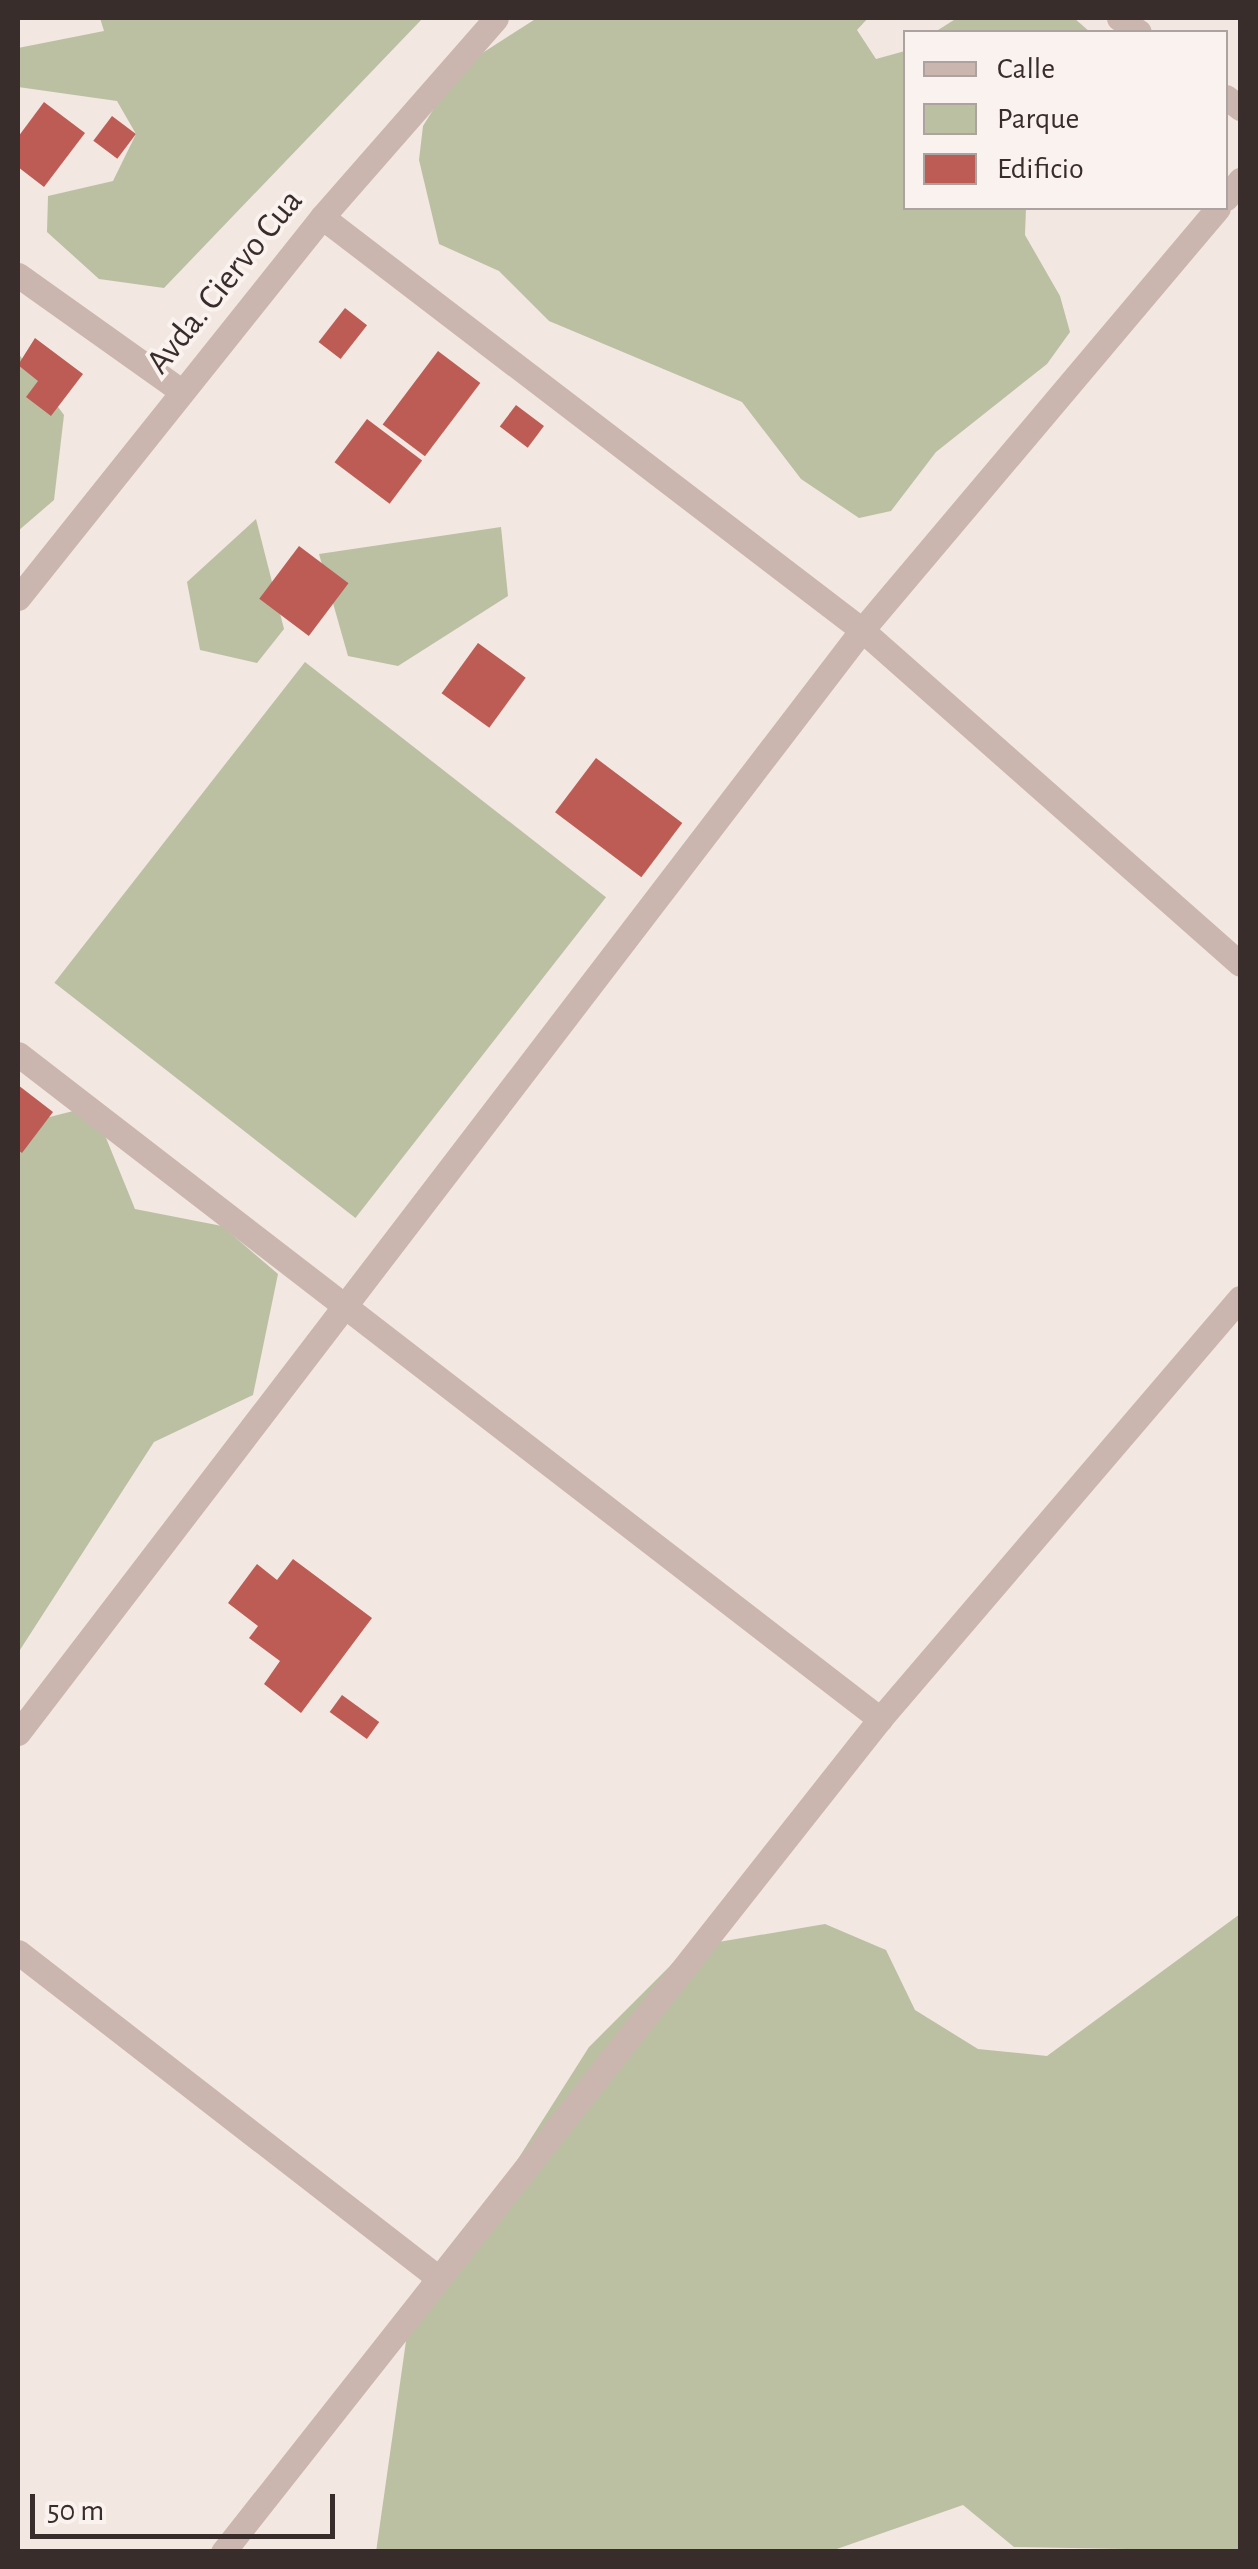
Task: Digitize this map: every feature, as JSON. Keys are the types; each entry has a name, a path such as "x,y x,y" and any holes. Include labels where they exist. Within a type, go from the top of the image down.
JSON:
{"street":[{"name":"Avda. Ciervo Cua","path":"18,598 322,217 496,18"},
{"path":"18,1733 341,1304 862,630 1216,210"},
{"path":"322,217 862,630 1240,964"},
{"path":"18,275 181,392"},
{"path":"18,1054 880,1719"},
{"path":"223,2552 436,2276 880,1719 1240,1298"},
{"path":"18,1952 436,2276"}],"green space":[{"path":"100,18 423,18 164,288 99,279 47,232 48,196 113,181 136,134 117,101 18,87 18,48 104,31"},
{"path":"537,18 868,18 857,30 876,59 903,52 903,210 1026,210 1025,235 1060,296 1070,332 1047,364 936,452 891,511 859,518 801,479 742,402 549,321 499,271 439,244 419,160 423,126 459,68"},
{"path":"957,18 1074,18 1088,30 938,30"},
{"path":"18,353 64,415 54,500 18,531"},
{"path":"256,519 284,629 257,663 200,650 187,582"},
{"path":"501,527 508,596 398,666 348,656 319,554"},
{"path":"305,662 606,897 355,1218 54,983"},
{"path":"93,1106 135,1209 222,1226 278,1274 253,1395 154,1442 18,1653 18,1125"},
{"path":"1240,1914 1240,2551 1014,2547 963,2505 831,2551 376,2552 407,2334 589,2047 689,1947 825,1924 886,1950 915,2010 978,2049 1047,2056"}],"building":[{"path":"44,102 85,133 44,187 18,167 18,137"},
{"path":"112,116 136,134 117,159 93,141"},
{"path":"345,308 367,325 341,359 319,342"},
{"path":"35,338 83,374 51,416 26,397 38,381 18,365"},
{"path":"438,351 480,383 425,456 383,424"},
{"path":"516,405 544,426 528,448 500,427"},
{"path":"367,419 422,461 390,504 335,462"},
{"path":"299,546 349,583 309,636 259,599"},
{"path":"478,643 526,678 489,728 442,693"},
{"path":"596,758 682,823 641,877 555,812"},
{"path":"18,1085 53,1112 22,1153 18,1150"},
{"path":"293,1559 372,1618 301,1713 264,1684 280,1661 249,1638 258,1626 228,1603 257,1564 277,1580"},
{"path":"342,1695 379,1722 367,1739 330,1712"}]}
